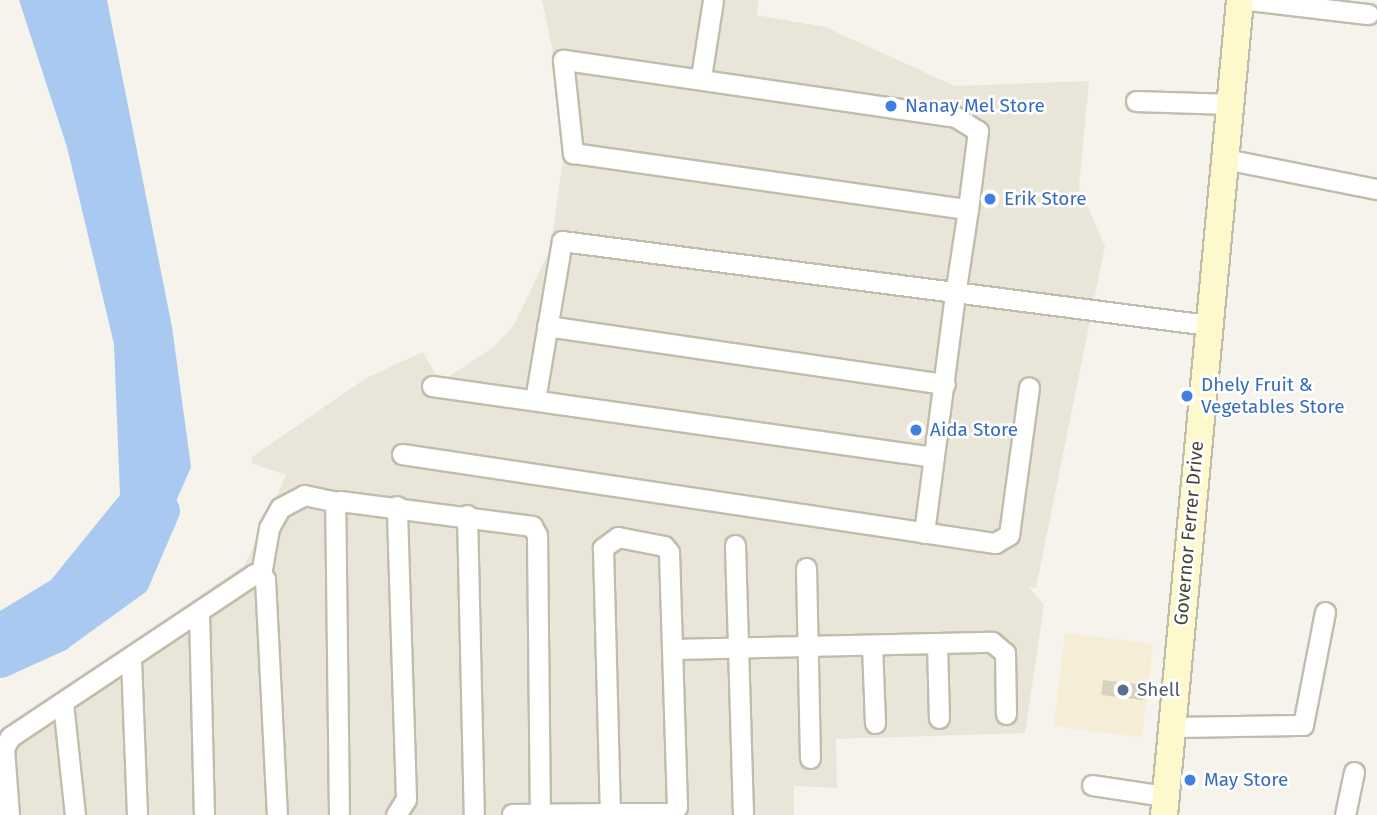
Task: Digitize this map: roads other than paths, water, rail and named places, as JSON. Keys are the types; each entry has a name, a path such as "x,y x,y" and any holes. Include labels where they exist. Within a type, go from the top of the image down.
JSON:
{"main road":[{"name":"Governor Ferrer Drive","path":"1164,805 1240,0"}],"street":[{"path":"701,76 713,0"},
{"path":"1248,0 1368,14"},
{"path":"924,533 945,384 955,295 968,209 978,131 970,122 701,76 564,60 573,153 968,209"},
{"path":"1136,102 1230,104"},
{"path":"1225,159 1377,188"},
{"path":"535,400 562,240 955,295 1208,325"},
{"path":"547,326 945,384"},
{"path":"432,386 934,457"},
{"path":"402,454 995,543 1009,535 1029,387"},
{"path":"277,815 261,576 269,528 280,508 312,494 337,502 397,506 532,526 537,535 540,814"},
{"path":"337,502 338,815"},
{"path":"396,815 406,799 397,506"},
{"path":"467,515 474,815"},
{"path":"512,814 610,814 671,813 677,807 669,552 664,546 609,538 603,548 610,814"},
{"path":"735,545 743,815"},
{"path":"806,568 810,758"},
{"path":"9,815 4,748 10,737 131,659 248,575 261,576"},
{"path":"200,612 204,815"},
{"path":"1171,727 1303,725 1325,612"},
{"path":"674,649 937,643 1000,645 1006,714"},
{"path":"937,643 939,718"},
{"path":"872,645 875,723"},
{"path":"131,659 137,815"},
{"path":"64,702 75,815"},
{"path":"1345,815 1354,772"},
{"path":"1092,785 1164,805"}],"water":[{"path":"19,0 107,0 172,327 191,467 157,545 0,675 0,611 51,580 120,495 114,344 67,147"}],"waterway":[{"path":"0,661 57,635 133,580 163,510"}],"place":[{"name":"Nanay Mel Store","path":"891,106"},
{"name":"Erik Store","path":"990,199"},
{"name":"Dhely Fruit & Vegetables Store","path":"1187,396"},
{"name":"Aida Store","path":"916,430"},
{"name":"Shell","path":"1123,690"},
{"name":"May Store","path":"1190,780"}]}
